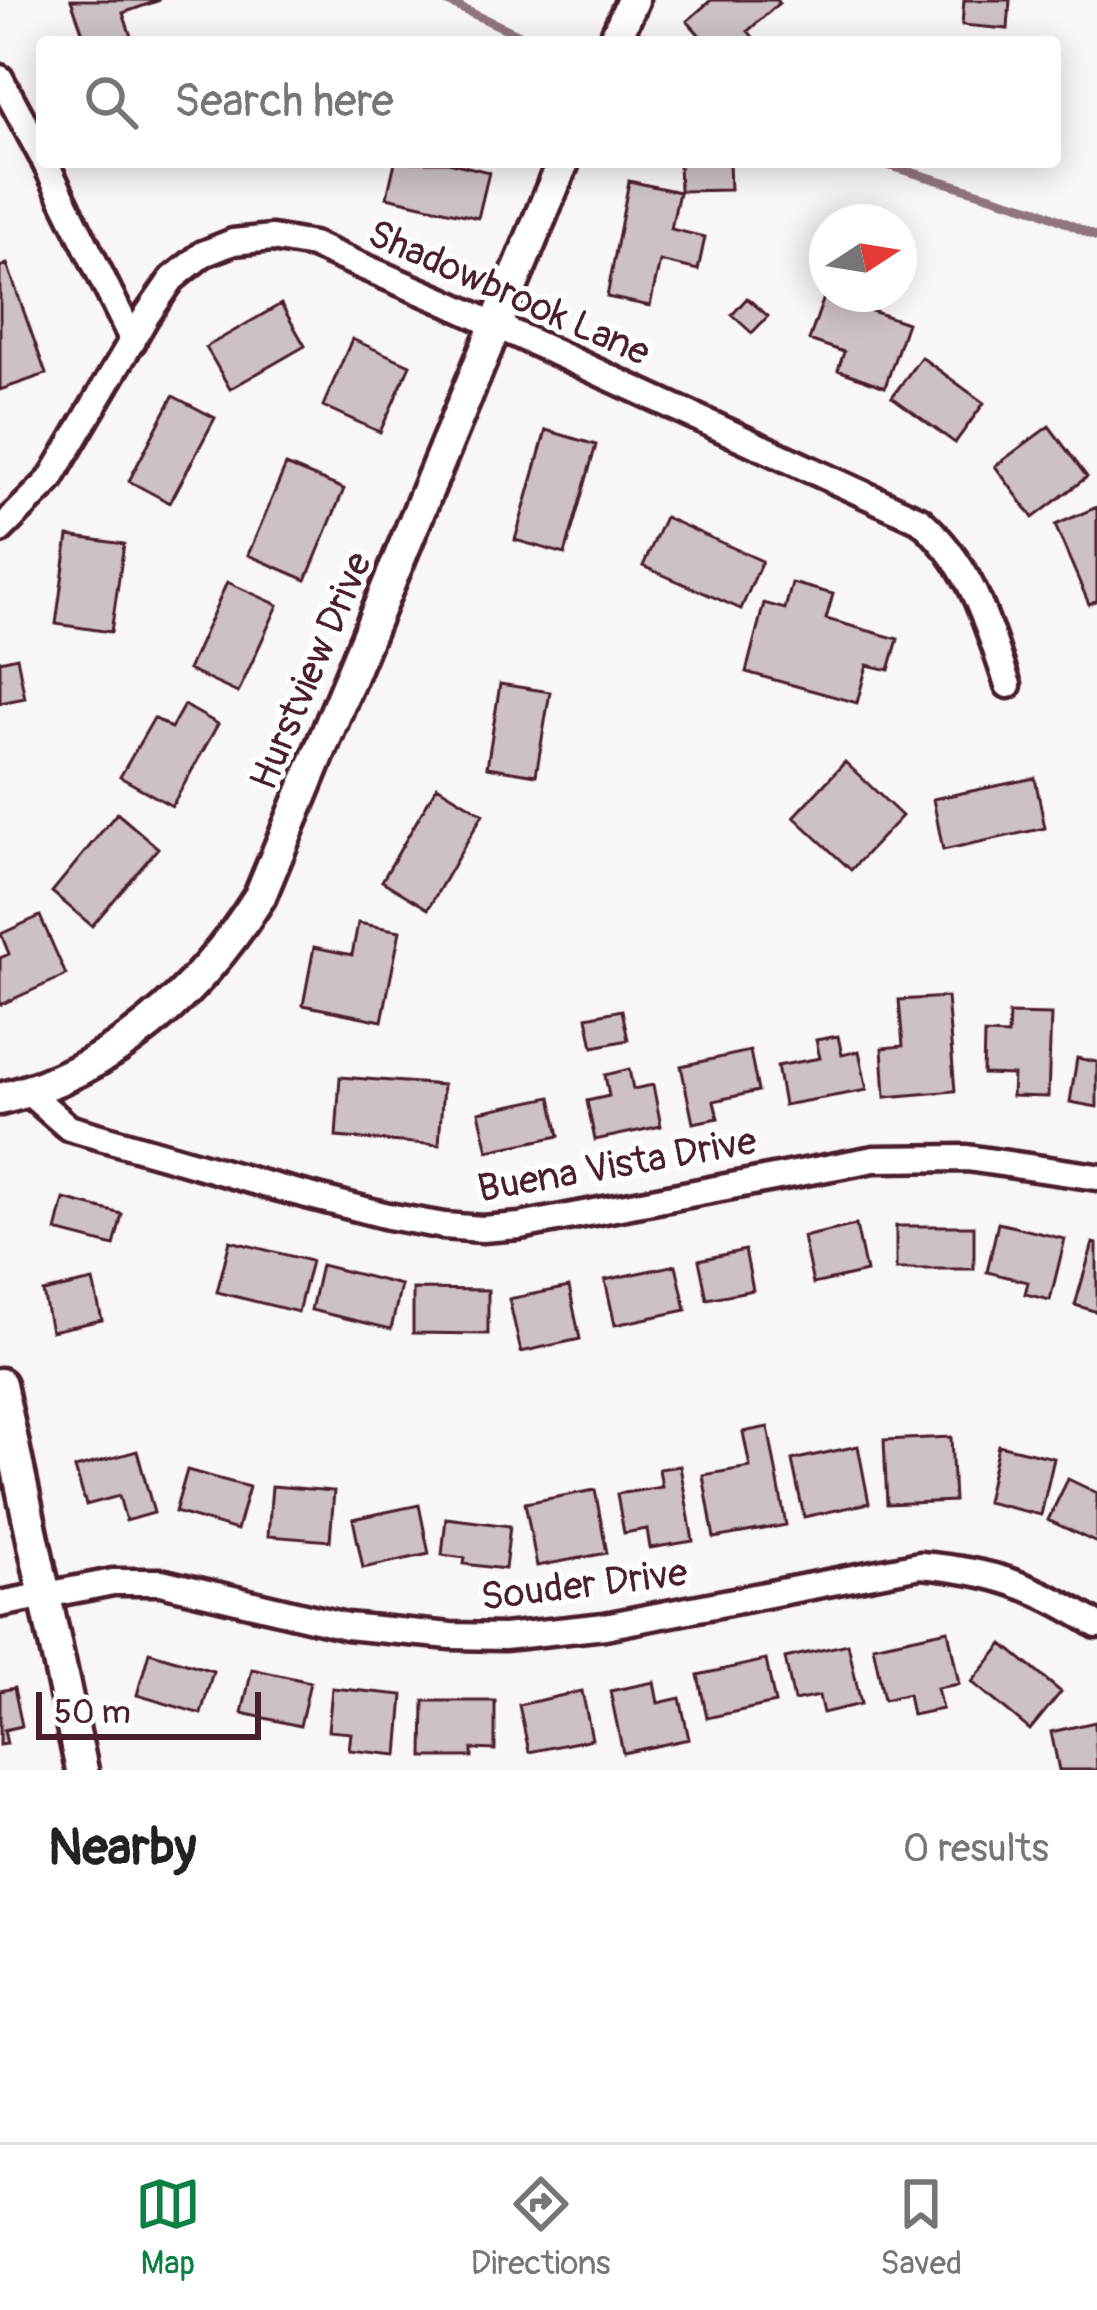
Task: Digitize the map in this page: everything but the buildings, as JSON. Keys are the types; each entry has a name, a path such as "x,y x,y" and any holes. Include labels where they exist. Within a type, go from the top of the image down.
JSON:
{"street":[{"path":"0,79 36,144"},
{"path":"48,168 133,341"},
{"name":"Hurstview Drive","path":"14,1096 63,1080 110,1054 156,1020 198,982 260,896 560,168"},
{"name":"Shadowbrook Lane","path":"0,530 50,480 172,279 202,254 233,242 272,238 313,245 497,325 920,520 971,580 1008,685"},
{"name":"Buena Vista Drive","path":"14,1096 69,1128 388,1216 482,1229 520,1226 874,1159 967,1158 1097,1177"},
{"path":"0,1384 82,1770"},
{"name":"Souder Drive","path":"0,1604 113,1582 161,1582 346,1626 504,1637 605,1626 920,1565 1015,1580 1097,1625"}],"waterway":[{"path":"443,0 522,36"},
{"path":"897,168 1038,210 1097,237"}]}
